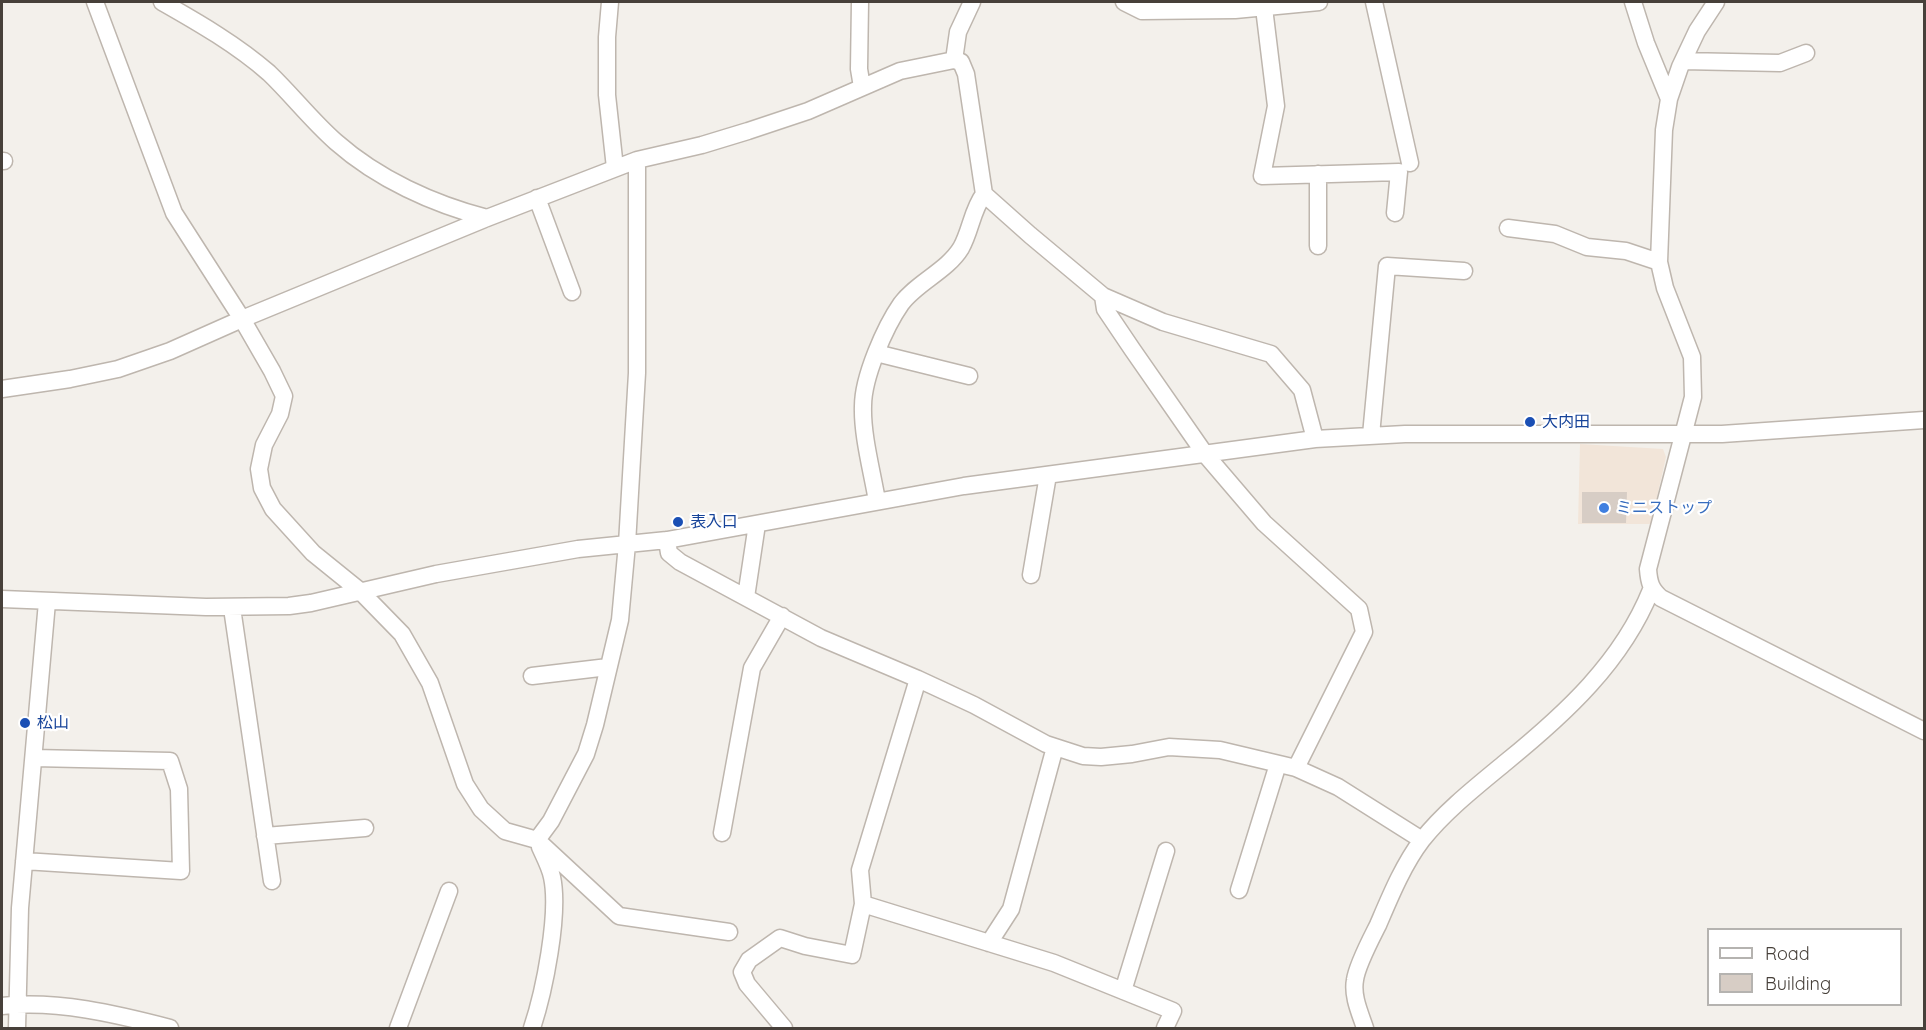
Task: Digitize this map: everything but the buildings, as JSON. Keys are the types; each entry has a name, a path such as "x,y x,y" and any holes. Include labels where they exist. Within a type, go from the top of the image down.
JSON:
{"street":[{"path":"95,2 174,213 242,319 284,396 280,414 264,445 259,469 262,488 273,509 313,553 360,591 402,634 429,683 465,783 481,809 506,831 537,840 619,916 729,932"},
{"path":"162,2 202,25 268,73 334,141 363,165 460,211 487,218"},
{"path":"610,2 606,38 607,95 615,168"},
{"path":"860,2 859,69 862,87"},
{"path":"954,60 958,32 972,2"},
{"path":"1124,2 1142,11 1264,8 1319,2"},
{"path":"1374,2 1410,164"},
{"path":"1633,2 1646,43 1669,99"},
{"path":"1365,1029 1357,1007 1354,979 1394,888 1422,840 1450,811 1529,743 1605,670 1643,611 1652,590 1648,569 1685,435 1693,397 1692,357 1665,288 1659,262 1664,130 1669,99 1683,61 1697,31 1716,2"},
{"path":"1264,8 1276,106 1263,176 1399,172 1395,213"},
{"path":"1683,61 1780,63 1806,53"},
{"path":"2,389 118,369 170,351 487,218 615,168 637,160 702,146 808,111 900,71 954,60 961,62 966,74 984,194 1103,296 1163,322 1271,354 1302,390 1315,439"},
{"path":"537,840 551,822 586,754 620,620 637,373 637,160"},
{"path":"1318,174 1318,246"},
{"path":"877,501 863,406 866,382 876,353 902,303 946,265 961,248 975,206 984,194"},
{"path":"537,198 572,292"},
{"path":"1508,228 1555,234 1587,247 1626,251 1659,262"},
{"path":"1371,435 1387,266 1464,271"},
{"path":"1103,296 1105,309 1205,454 1264,523 1359,609 1364,632 1296,768"},
{"path":"876,353 969,376"},
{"path":"2,599 232,608 289,606 311,603 400,581 578,549 667,540 877,501 1315,439 1371,435 1685,435 1924,420"},
{"path":"1031,575 1048,476"},
{"path":"746,597 757,524"},
{"path":"667,540 669,553 680,562 821,638 918,679 1055,747 1083,756 1101,757 1169,747 1220,750 1296,768 1338,787 1422,840"},
{"path":"1652,590 1661,598 1924,731"},
{"path":"17,1029 10,1005 20,918 47,602"},
{"path":"232,608 272,881"},
{"path":"722,833 752,668 782,616"},
{"path":"532,676 608,667"},
{"path":"784,1029 747,984 742,972 749,960 780,938 805,946 852,955 863,904 860,870 918,679"},
{"path":"989,942 1011,909 1055,747"},
{"path":"24,861 181,871 179,789 170,761 33,758"},
{"path":"1239,890 1278,764"},
{"path":"265,836 365,828"},
{"path":"532,1029 549,951 555,902 552,875 537,840"},
{"path":"1122,991 1166,851"},
{"path":"398,1029 449,891"},
{"path":"863,904 1054,963 1173,1011 1165,1029"},
{"path":"10,1005 89,1010 170,1029"}],"shaded area":[{"path":"1580,444 1663,449 1666,457 1651,524 1578,524"}],"place":[{"name":"大内田","path":"1530,422"},
{"name":"ミニストップ","path":"1604,508"},
{"name":"表入口","path":"678,522"},
{"name":"松山","path":"25,723"}]}
